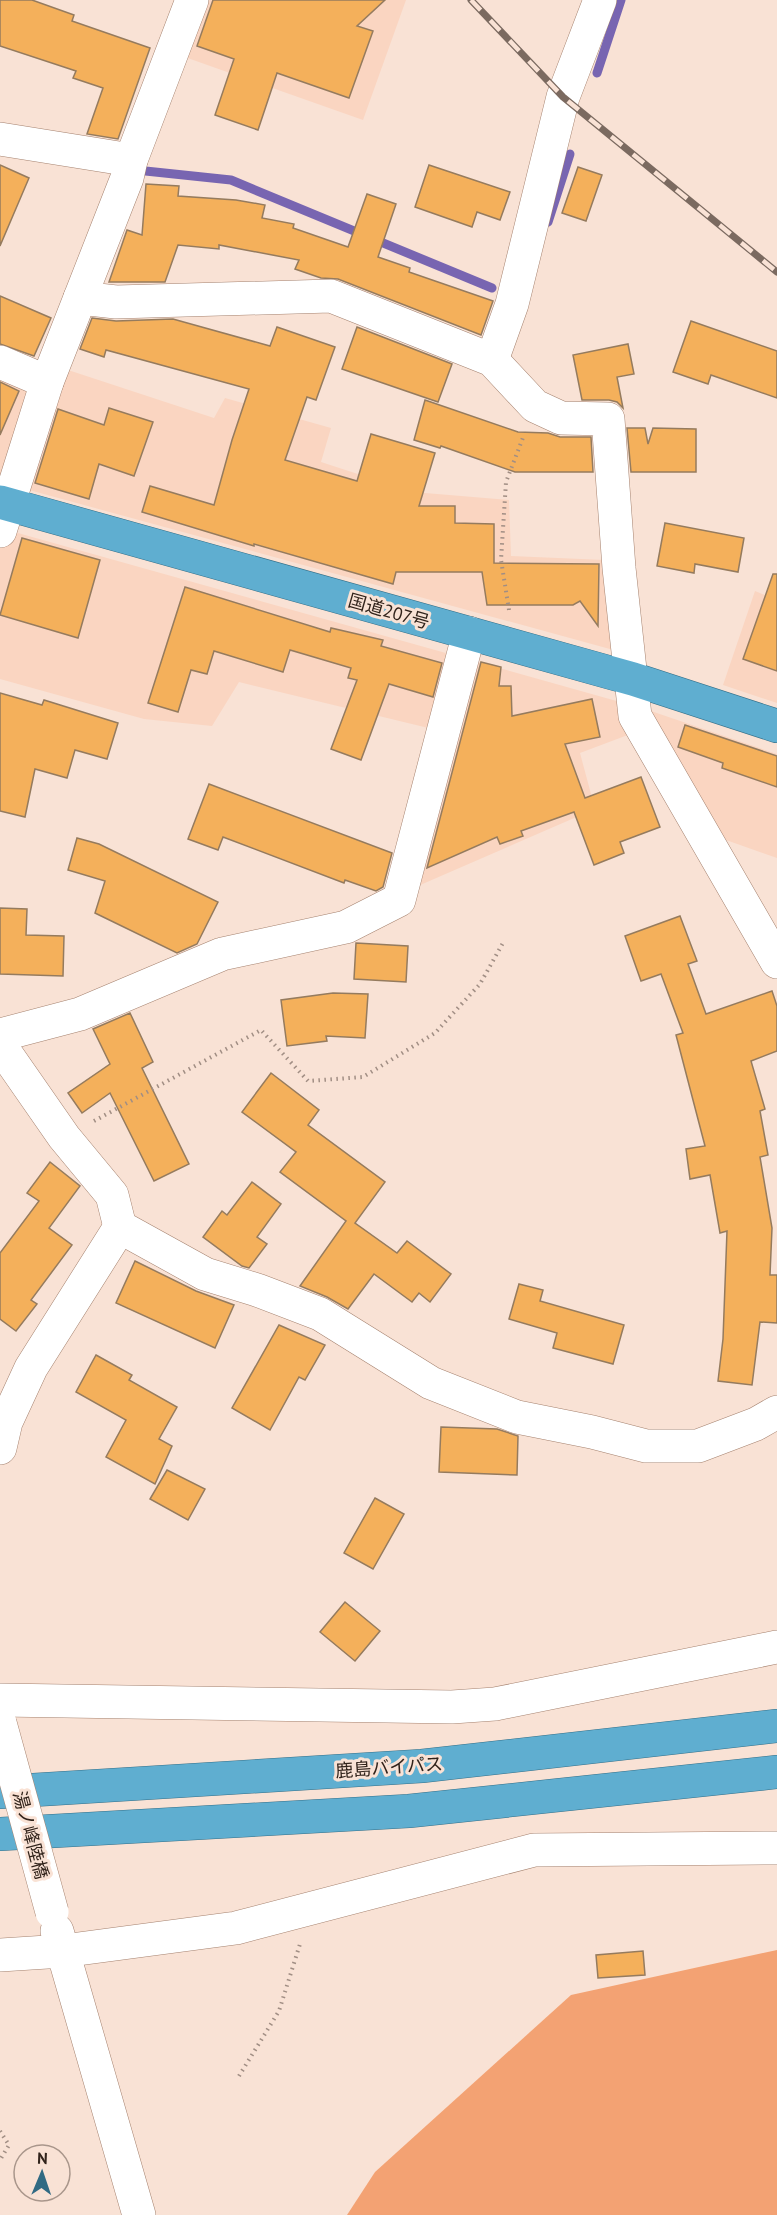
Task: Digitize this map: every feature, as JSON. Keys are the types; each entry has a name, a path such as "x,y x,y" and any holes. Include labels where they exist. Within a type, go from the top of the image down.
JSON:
{"highway":[{"name":"国道207号","path":"2,512 469,633 633,679 777,726"},
{"name":"鹿島バイパス","path":"0,1792 422,1766 777,1726"},
{"path":"0,1834 409,1811 777,1772"}],"street":[{"path":"2,512 47,382 192,0"},
{"path":"492,360 512,304 563,97 600,0"},
{"path":"0,139 129,169"},
{"path":"80,298 116,302 331,296 492,360 535,406 561,418 608,419 619,568 633,679 635,716 777,962"},
{"path":"0,362 47,382"},
{"path":"0,1035 80,1014 222,954 346,927 399,900 469,633"},
{"path":"0,1046 64,1137 112,1196 120,1227 205,1274 257,1290 320,1314 431,1383 517,1417 592,1432 646,1446 698,1446 756,1424 777,1412"},
{"path":"0,1448 6,1422 31,1368 120,1227"},
{"path":"0,1700 473,1706 495,1704 777,1647"},
{"name":"湯ノ峰陸橋","path":"0,1722 139,2215"},
{"path":"0,1955 63,1951 236,1928 534,1850 777,1848"}],"path":[{"path":"515,646 501,560 506,482 535,406"},
{"path":"64,1137 261,1030 308,1081 363,1077 435,1033 480,984 504,941"},
{"path":"238,2076 279,2011 311,1909"},
{"path":"0,2132 9,2145 0,2160"}],"shaded area":[{"path":"203,0 406,0 363,120 182,56"},
{"path":"62,368 214,418 225,398 331,428 321,462 413,492 509,500 511,556 628,561 639,657 0,482 0,372"},
{"path":"0,528 645,709 777,754 777,858 726,840 649,727 580,753 595,809 411,889 449,733 239,682 212,726 144,719 0,679"},
{"path":"755,591 777,600 777,703 723,685"},
{"path":"777,1950 777,2215 347,2215 375,2172 571,1995"}],"building":[{"path":"0,0 32,0 74,15 72,21 150,48 118,139 87,134 103,88 73,78 76,71 0,46"},
{"path":"213,0 385,0 357,26 373,31 349,98 277,73 258,130 215,115 234,59 197,46"},
{"path":"0,165 29,178 0,246"},
{"path":"429,165 510,192 500,220 477,212 472,227 415,207"},
{"path":"578,167 602,175 586,221 562,213"},
{"path":"146,184 179,186 178,196 236,200 265,205 262,218 294,224 293,228 348,247 367,194 396,204 378,257 410,268 409,272 493,301 481,335 338,279 321,278 295,269 299,260 219,245 219,249 178,245 165,282 109,282 127,230 142,235"},
{"path":"0,296 51,318 34,356 0,344"},
{"path":"92,318 116,321 173,319 270,346 277,327 335,347 316,400 307,397 285,460 357,481 371,434 435,453 419,506 455,506 455,523 494,524 494,563 599,564 598,626 580,601 573,605 487,605 482,572 396,572 393,584 142,512 150,486 214,505 249,389 106,350 104,357 80,349"},
{"path":"691,321 777,351 777,398 711,375 708,384 673,372"},
{"path":"357,327 452,364 438,402 342,369"},
{"path":"628,344 634,374 617,377 623,408 617,402 609,400 582,400 573,355"},
{"path":"0,382 19,391 0,435"},
{"path":"425,400 518,432 548,433 560,437 591,437 593,472 515,472 441,446 440,448 414,440"},
{"path":"109,408 153,422 134,476 99,464 89,499 35,483 58,409 104,425"},
{"path":"627,428 645,428 648,444 653,428 696,429 696,472 631,472"},
{"path":"665,523 744,538 738,572 695,564 694,573 657,566"},
{"path":"22,538 100,560 78,638 0,615"},
{"path":"773,574 777,574 777,671 743,659"},
{"path":"185,587 330,632 331,628 383,640 381,646 442,663 433,697 389,684 361,760 331,749 357,680 348,678 351,668 290,650 283,672 214,651 207,674 191,670 178,712 148,703"},
{"path":"481,662 501,667 499,686 511,686 512,716 592,699 600,737 565,744 585,798 641,777 660,827 620,842 624,853 594,865 574,812 521,831 523,836 500,844 497,837 427,868"},
{"path":"0,693 42,705 44,700 118,723 107,759 75,750 67,778 35,769 25,817 0,811"},
{"path":"685,725 777,756 777,787 722,768 723,763 678,747"},
{"path":"209,784 392,853 383,887 376,891 345,880 344,883 223,837 218,850 188,839"},
{"path":"77,838 99,844 218,902 197,944 177,953 95,913 105,881 68,870"},
{"path":"0,908 27,909 26,935 64,936 63,976 0,974"},
{"path":"680,916 697,961 688,964 706,1014 772,991 777,1006 777,1051 751,1061 765,1109 760,1111 768,1155 760,1157 772,1228 770,1275 777,1275 777,1323 760,1322 752,1385 718,1381 723,1339 727,1231 720,1233 710,1175 690,1179 686,1149 705,1146 676,1035 683,1033 661,974 641,981 625,936"},
{"path":"356,943 408,946 406,982 354,979"},
{"path":"333,993 368,994 365,1038 326,1036 327,1041 287,1046 281,1000"},
{"path":"130,1013 153,1062 142,1068 189,1164 154,1181 110,1093 82,1113 68,1093 110,1064 93,1029"},
{"path":"271,1073 319,1110 308,1125 385,1182 355,1223 397,1253 407,1241 451,1274 430,1302 419,1293 412,1302 374,1274 348,1309 300,1286 346,1221 280,1172 296,1152 242,1112"},
{"path":"50,1162 80,1186 49,1228 72,1245 31,1300 37,1304 16,1331 0,1319 0,1253 39,1201 27,1193"},
{"path":"252,1182 281,1204 257,1237 267,1244 249,1268 242,1266 203,1237 222,1211 227,1215"},
{"path":"135,1261 196,1291 234,1305 215,1348 116,1303"},
{"path":"519,1284 543,1290 540,1301 624,1325 613,1364 553,1348 557,1333 509,1319"},
{"path":"279,1325 325,1345 305,1380 299,1377 270,1430 232,1408"},
{"path":"96,1355 132,1375 129,1380 177,1407 159,1439 172,1446 155,1484 106,1457 126,1420 76,1392"},
{"path":"441,1427 497,1429 518,1436 517,1475 439,1472"},
{"path":"167,1470 205,1489 188,1520 150,1499"},
{"path":"375,1498 404,1514 373,1569 344,1553"},
{"path":"345,1602 380,1631 355,1661 320,1632"},
{"path":"643,1951 645,1975 598,1978 596,1955"}],"waterway":[{"path":"597,73 621,0"},
{"path":"548,222 570,154"},
{"path":"136,170 231,180 492,288"}],"railway":[{"path":"471,0 563,97 777,272"}]}
